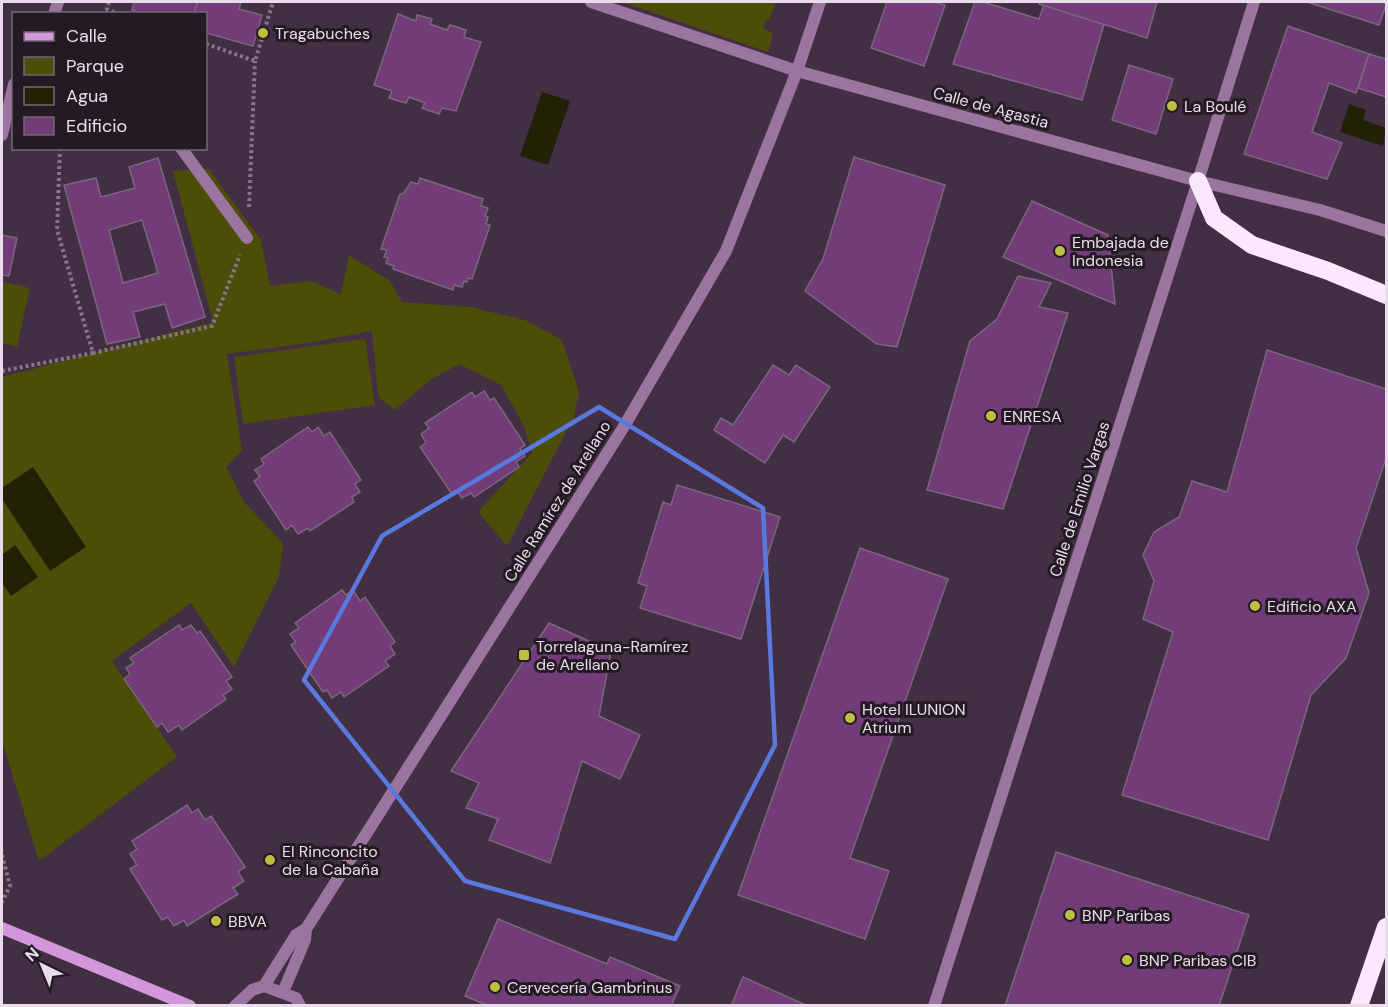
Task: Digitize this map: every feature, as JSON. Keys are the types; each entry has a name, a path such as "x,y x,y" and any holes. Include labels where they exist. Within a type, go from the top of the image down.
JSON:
{"highway":[{"path":"1198,181 1214,218 1252,245 1328,271 1386,295"},
{"path":"1359,1005 1386,927"}],"street":[{"name":"Calle de Agastia","path":"591,2 796,71 1198,181 1320,210 1386,231"},
{"name":"Calle Ramírez de Arellano","path":"235,1005 252,990 264,986 296,935 306,929 623,428 726,250 796,71 820,2"},
{"name":"Calle de Emilio Vargas","path":"934,1005 1254,2"},
{"path":"2,135 12,92"},
{"path":"182,150 247,238"},
{"path":"2,928 190,1005"},
{"name":"Calle Ramírez de Arellano","path":"283,992 305,940 306,929"},
{"path":"264,986 296,998 300,1005"}],"path":[{"path":"2,371 212,326 247,238 255,61 273,2"},
{"path":"207,44 255,61"},
{"path":"60,150 57,230 93,353"},
{"path":"2,855 10,886 2,902"}],"highlighted area":[{"path":"599,407 763,508 775,745 675,939 465,881 304,680 382,536"}],"green space":[{"path":"622,2 776,2 769,21 766,19 763,27 773,34 768,52"},
{"path":"209,169 261,240 270,286 311,281 341,294 349,255 390,281 402,302 470,307 525,320 562,340 579,392 574,417 507,546 478,512 532,453 525,428 501,385 459,364 430,380 395,410 378,397 372,331 309,343 227,354 242,451 226,467 244,502 283,543 279,577 234,667 191,603 112,661 177,757 39,861 2,741 2,377 213,322 173,171"},
{"path":"2,282 30,288 17,347 2,343"},
{"path":"365,339 375,405 243,424 234,357"}],"water":[{"path":"542,92 570,101 548,165 520,156"},
{"path":"1349,104 1366,110 1363,120 1386,128 1383,146 1340,132"},
{"path":"33,467 86,547 50,571 2,499 2,488"},
{"path":"15,545 38,577 11,596 2,583 2,555"}],"building":[{"path":"134,2 198,2 195,12 138,12 132,10"},
{"path":"198,2 241,2 239,9 262,15 253,46 207,33 207,12 195,12"},
{"path":"887,2 933,2 945,5 924,66 871,48"},
{"path":"975,2 983,2 1039,19 1044,5 1104,24 1082,100 953,64"},
{"path":"1040,2 1157,2 1147,38 1039,4"},
{"path":"1307,2 1386,2 1386,5 1379,25"},
{"path":"398,14 416,21 417,15 432,19 430,24 447,30 450,25 466,30 464,37 481,42 456,111 442,108 439,114 422,108 425,103 409,97 406,103 389,98 392,91 374,85"},
{"path":"1288,26 1369,54 1356,93 1329,83 1312,132 1342,143 1327,179 1244,154"},
{"path":"1369,54 1386,59 1386,97 1358,88"},
{"path":"1129,65 1173,79 1156,134 1112,120"},
{"path":"854,157 945,185 897,347 877,344 805,291 823,259"},
{"path":"158,158 205,317 172,328 165,304 133,312 140,337 107,344 64,185 96,178 101,197 135,188 129,167","holes":["142,220 158,273 123,283 109,230"]},
{"path":"420,178 483,199 481,206 488,208 485,216 488,217 486,224 490,225 472,279 468,278 467,282 464,281 462,287 454,285 453,290 393,269 394,266 386,263 388,258 384,257 387,250 381,249 400,194 403,194 411,182 418,184"},
{"path":"1032,201 1108,235 1115,304 1003,257"},
{"path":"2,235 17,238 9,276 2,275"},
{"name":"ENRESA","path":"1018,276 1051,283 1039,307 1068,313 1003,509 927,490 970,341 997,319"},
{"name":"Edificio AXA","path":"1267,350 1386,389 1386,458 1356,548 1369,593 1346,658 1311,695 1268,840 1122,795 1173,632 1143,619 1154,581 1143,555 1154,532 1179,517 1192,481 1227,492"},
{"path":"773,365 789,375 796,365 830,387 794,442 783,435 765,463 714,430 721,418 733,425"},
{"path":"484,391 490,400 494,398 525,445 520,449 525,456 516,462 519,467 474,497 471,493 462,498 457,491 452,494 420,447 426,443 421,434 429,428 425,423 472,392 475,397"},
{"path":"308,427 312,432 318,427 324,436 330,432 361,480 355,484 360,492 352,497 354,502 310,531 308,528 298,534 292,525 286,530 254,481 260,477 255,470 264,464 261,459"},
{"path":"677,485 780,517 741,639 640,608 647,586 638,583 663,502 671,505"},
{"name":"Hotel ILUNION Atrium","path":"860,548 948,579 850,858 889,871 865,939 738,895"},
{"path":"342,590 346,595 353,590 360,601 365,597 395,642 390,646 395,654 385,661 389,666 344,697 341,692 332,698 327,690 323,692 291,645 296,642 290,634 299,628 295,623"},
{"path":"549,623 611,651 599,716 640,735 620,779 582,761 550,863 489,840 498,819 466,808 479,783 451,771"},
{"path":"179,625 182,630 191,625 197,633 200,631 232,677 226,681 232,689 223,695 226,699 182,730 179,725 168,732 162,723 157,727 124,679 130,674 126,668 134,663 130,658"},
{"path":"187,805 192,813 198,809 205,820 211,816 245,867 238,872 244,881 233,888 238,894 187,926 184,920 174,926 168,917 162,920 130,869 137,865 130,854 137,849 132,841"},
{"name":"BNP Paribas CIB","path":"1056,852 1249,915 1219,1006 1005,1006"},
{"path":"498,919 607,964 610,957 680,986 671,1006 489,1006 465,996"},
{"path":"743,977 808,1006 731,1006"}],"place":[{"name":"Tragabuches","path":"263,33"},
{"name":"La Boulé","path":"1172,106"},
{"name":"Embajada de Indonesia","path":"1060,251"},
{"name":"ENRESA","path":"991,416"},
{"name":"Edificio AXA","path":"1255,606"},
{"name":"Torrelaguna-Ramírez de Arellano","path":"524,655"},
{"name":"Hotel ILUNION Atrium","path":"850,718"},
{"name":"El Rinconcito de la Cabaña","path":"270,860"},
{"name":"BNP Paribas","path":"1070,915"},
{"name":"BBVA","path":"216,921"},
{"name":"BNP Paribas CIB","path":"1127,960"},
{"name":"Cervecería Gambrinus","path":"495,987"}]}
